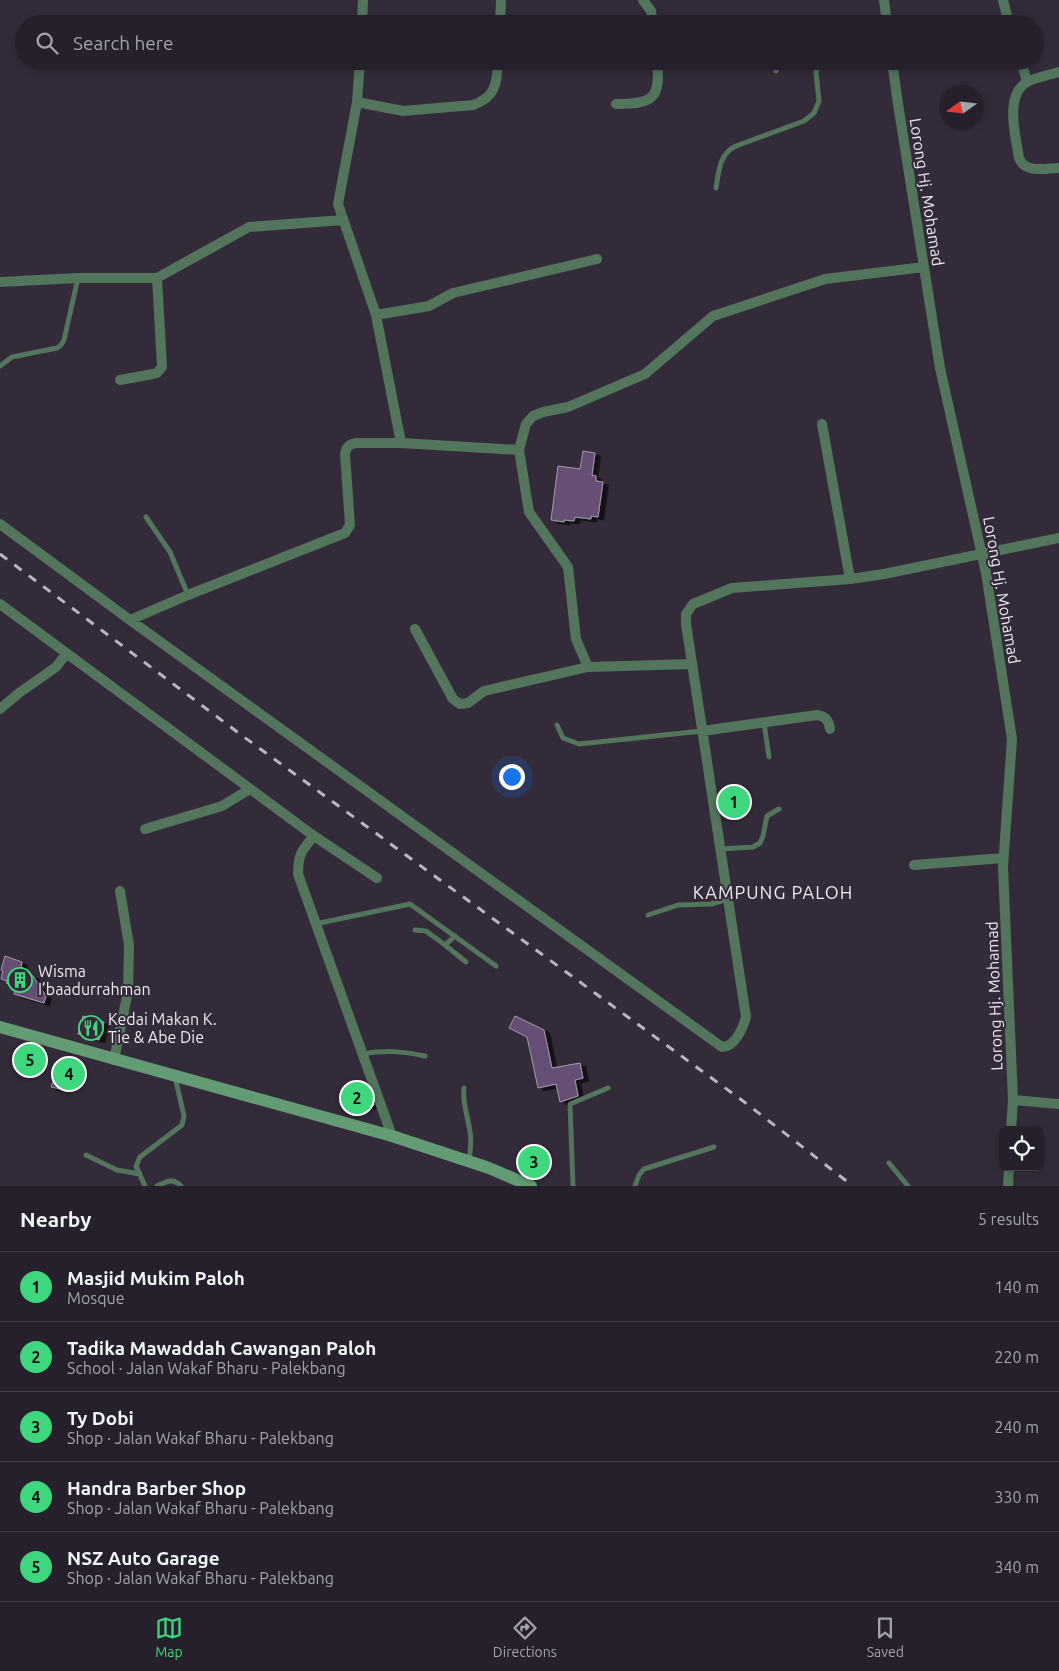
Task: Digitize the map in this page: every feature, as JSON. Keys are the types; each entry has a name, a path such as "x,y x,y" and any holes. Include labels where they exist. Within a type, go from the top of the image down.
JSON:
{"main road":[{"path":"0,1028 392,1136 489,1168 531,1186"}],"street":[{"path":"362,15 363,0"},
{"path":"500,15 501,0"},
{"path":"643,0 652,15"},
{"path":"884,0 886,15"},
{"path":"1003,0 1007,15"},
{"path":"359,70 357,102 338,202 376,315 401,443"},
{"path":"357,102 403,111 473,105 494,89 497,82 498,70"},
{"path":"616,104 637,104 650,99 658,87 658,70"},
{"name":"Lorong Hj. Mohamad","path":"893,70 940,368 986,573 1012,739 1003,858 1013,1100 1011,1126"},
{"path":"1024,70 1027,82"},
{"path":"1059,72 1027,82 1019,89 1014,99 1013,111 1021,164 1030,168 1059,168"},
{"path":"0,282 78,278 157,278 249,227 343,220"},
{"path":"376,315 429,306 453,293 597,258"},
{"path":"588,667 576,640 568,567 529,512 519,450 526,424 538,413 568,407 645,374 713,316 822,280 924,267"},
{"path":"120,380 157,373 162,366 157,278"},
{"path":"822,424 850,579"},
{"path":"130,620 345,533 350,525 345,454 352,444 401,443 519,450"},
{"path":"0,524 722,1047 731,1045 746,1017 692,664 686,617 688,610 696,601 732,588 850,579 896,572 1059,538"},
{"path":"0,604 250,790 377,878"},
{"path":"415,629 453,698 460,704 468,703 484,691 588,667 692,664"},
{"path":"0,709 56,667 66,654"},
{"path":"702,731 764,721 822,716 828,721 830,728"},
{"path":"145,829 222,806 250,790"},
{"path":"314,836 303,849 298,860 298,874 392,1136"},
{"path":"914,865 1003,858"},
{"path":"114,1060 128,991 129,945 120,891"},
{"path":"1013,1100 1059,1104"},
{"path":"1008,1186 1009,1171"}],"lane":[{"path":"716,188 722,159 731,148 804,121 814,113 819,101 817,70"},
{"path":"0,366 12,357 57,348 61,345 64,340 78,278"},
{"path":"146,518 170,552 188,595"},
{"path":"764,721 769,757"},
{"path":"557,725 564,738 579,744 702,731"},
{"path":"720,849 753,847 760,844 767,816 779,809"},
{"path":"648,915 678,906 711,904 728,899"},
{"path":"315,924 407,904 414,906 496,966"},
{"path":"415,930 426,931 466,962"},
{"path":"445,945 455,936"},
{"path":"362,1054 386,1050 425,1056"},
{"path":"145,1186 136,1166 140,1157 182,1125 184,1116 175,1076"},
{"path":"464,1088 464,1100 471,1135 469,1162"},
{"path":"573,1186 570,1104 608,1088"},
{"path":"635,1186 644,1168 714,1147"},
{"path":"86,1155 117,1170 140,1174"},
{"path":"889,1163 908,1186"},
{"path":"157,1186 170,1180 176,1181 181,1186"}],"building":[{"path":"583,451 595,453 592,475 596,476 596,481 603,482 598,517 591,516 591,519 575,517 574,521 564,520 564,522 551,520 558,466 580,469"},
{"name":"Wisma I’baadurrahman","path":"5,956 22,962 21,968 25,969 24,973 33,976 46,996 44,1003 14,994 16,988 1,979 3,971 1,970"},
{"name":"Kedai Makan K. Tie & Abe Die","path":"83,1016 104,1022 99,1040 78,1034"},
{"path":"515,1016 544,1030 552,1068 580,1063 583,1078 575,1080 578,1096 560,1102 556,1084 538,1088 527,1037 509,1028"},
{"path":"24,1053 38,1057 34,1070 20,1066"},
{"path":"60,1060 74,1064 70,1077 64,1075 60,1089 51,1087"},
{"path":"367,1088 374,1105 357,1109 356,1104 349,1106 348,1102 342,1103 340,1094"}],"railway":[{"path":"0,554 244,737 743,1101 853,1186"}],"place":[{"name":"Masjid Mukim Paloh","path":"734,802"},
{"name":"Wisma I’baadurrahman","path":"20,980"},
{"name":"Kedai Makan K. Tie & Abe Die","path":"91,1028"},
{"name":"NSZ Auto Garage","path":"30,1060"},
{"name":"Handra Barber Shop","path":"69,1074"},
{"name":"Tadika Mawaddah Cawangan Paloh","path":"357,1098"},
{"name":"Ty Dobi","path":"534,1162"}],"district":[{"name":"KAMPUNG PALOH","path":"773,893"}]}
